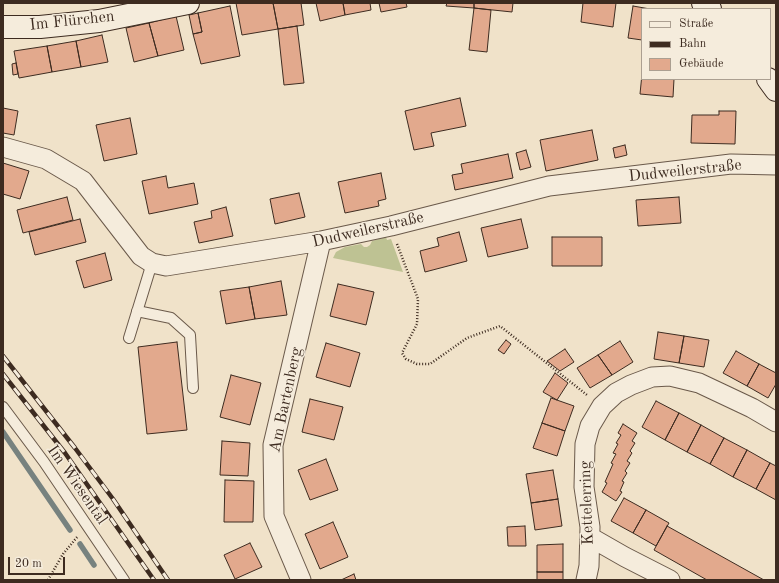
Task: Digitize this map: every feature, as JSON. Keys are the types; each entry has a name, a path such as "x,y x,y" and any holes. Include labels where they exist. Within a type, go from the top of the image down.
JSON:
{"street":[{"name":"Im Flürchen","path":"3,27 40,27 99,21 188,3"},
{"path":"769,80 776,90"},
{"path":"3,147 46,159 83,182 141,256 152,263"},
{"name":"Dudweilerstraße","path":"152,263 166,266 321,241 391,226 549,186 731,164 776,165"},
{"name":"Am Bartenberg","path":"301,580 274,516 273,445 321,241"},
{"name":"Kettelerring","path":"586,580 589,566 590,527 584,487 585,444 590,426 602,406 616,392 652,377 670,376 699,383 752,408 776,422"},
{"path":"590,537 670,580"}],"lane":[{"path":"129,338 152,263"},
{"path":"138,311 171,318 190,334 193,388"},
{"name":"Im Wiesental","path":"3,407 44,462 124,580"}],"path":[{"path":"396,241 418,298 417,324 402,352 406,359 417,364 430,364 467,338 500,326 590,397"},
{"path":"48,580 63,554 87,526"}],"green space":[{"path":"386,237 387,240 391,239 403,272 333,258 336,252 345,247 361,244 364,247 367,247 372,241"}],"building":[{"path":"236,3 273,3 278,29 242,35"},
{"path":"273,3 301,3 304,25 278,29"},
{"path":"316,3 343,3 345,15 320,21"},
{"path":"343,3 370,3 371,10 345,15"},
{"path":"379,3 406,3 407,7 381,12"},
{"path":"447,3 474,3 474,8 446,6"},
{"path":"474,3 513,3 512,12 474,8"},
{"path":"583,3 616,3 613,27 581,22"},
{"path":"230,6 240,56 201,64 193,34 202,32 198,13"},
{"path":"633,6 644,8 641,8 641,40 628,38"},
{"path":"474,8 491,10 487,52 469,50"},
{"path":"198,13 202,32 193,34 189,15"},
{"path":"176,16 184,50 158,56 149,23"},
{"path":"149,23 158,56 134,62 126,28"},
{"path":"297,26 304,83 284,85 278,29"},
{"path":"102,35 108,62 81,67 76,41"},
{"path":"76,41 81,67 52,72 47,46"},
{"path":"47,46 52,72 19,78 14,51"},
{"path":"16,63 18,74 13,75 12,64"},
{"path":"641,80 674,80 673,97 640,94"},
{"path":"460,98 466,126 431,133 434,146 414,150 405,111"},
{"path":"3,108 18,111 14,135 3,133"},
{"path":"719,111 736,111 735,144 691,143 692,115 719,115"},
{"path":"130,118 137,154 104,161 96,125"},
{"path":"592,130 598,160 546,171 540,140"},
{"path":"625,145 627,155 615,158 613,148"},
{"path":"526,150 531,167 520,170 516,153"},
{"path":"508,154 513,178 455,190 452,175 463,173 461,164"},
{"path":"3,163 29,171 20,199 3,194"},
{"path":"381,173 386,199 378,201 379,206 345,213 338,182"},
{"path":"166,176 168,188 194,183 198,204 149,214 142,181"},
{"path":"299,193 305,217 275,224 270,199"},
{"path":"67,197 73,220 23,233 17,210"},
{"path":"679,197 681,223 638,226 636,200"},
{"path":"226,207 233,236 199,243 194,222 212,218 211,211"},
{"path":"80,219 86,242 35,255 29,232"},
{"path":"521,219 528,248 488,257 481,228"},
{"path":"459,232 467,261 425,272 420,251 439,246 437,238"},
{"path":"552,237 602,237 602,266 552,266"},
{"path":"105,253 112,280 84,288 76,261"},
{"path":"281,281 287,315 255,319 249,287"},
{"path":"338,284 374,292 366,325 330,316"},
{"path":"249,287 255,319 226,324 220,291"},
{"path":"658,332 684,336 679,363 654,359"},
{"path":"684,336 709,340 704,367 679,363"},
{"path":"506,340 511,344 504,354 498,350"},
{"path":"620,341 633,362 612,375 598,355"},
{"path":"177,342 187,430 147,434 138,347"},
{"path":"326,343 360,353 350,387 316,377"},
{"path":"565,349 574,362 560,371 547,361"},
{"path":"736,351 759,364 747,386 723,373"},
{"path":"598,355 612,375 590,388 577,368"},
{"path":"759,364 776,373 776,384 768,398 747,386"},
{"path":"555,373 568,383 557,400 543,392"},
{"path":"231,375 261,383 250,425 220,417"},
{"path":"551,398 574,406 565,431 542,423"},
{"path":"310,399 343,407 334,440 302,432"},
{"path":"656,401 679,413 665,440 642,427"},
{"path":"679,413 701,425 687,452 665,440"},
{"path":"542,423 565,431 557,456 533,448"},
{"path":"623,424 637,433 632,441 635,443 630,451 632,453 627,461 630,463 625,471 627,473 622,481 624,482 620,491 622,492 616,501 602,492 607,483 605,482 613,464 611,463 616,454 613,453 618,444 616,443 621,435 618,433"},
{"path":"701,425 724,438 710,464 687,452"},
{"path":"724,438 747,450 733,477 710,464"},
{"path":"222,441 250,443 248,476 220,475"},
{"path":"747,450 770,463 756,489 733,477"},
{"path":"326,459 338,490 310,500 298,470"},
{"path":"770,463 776,466 776,500 756,489"},
{"path":"553,470 558,499 531,503 526,474"},
{"path":"225,480 254,481 253,522 224,522"},
{"path":"624,498 646,510 633,533 611,521"},
{"path":"558,499 562,526 535,530 531,503"},
{"path":"646,510 669,523 656,546 633,533"},
{"path":"333,522 348,557 320,569 305,534"},
{"path":"525,526 526,546 508,546 507,527"},
{"path":"667,526 764,580 707,580 654,550"},
{"path":"250,543 262,567 235,579 224,555"},
{"path":"563,544 563,572 537,572 537,545"},
{"path":"537,572 563,572 563,580 537,580"},
{"path":"354,574 356,580 341,580"}],"waterway":[{"path":"3,432 70,530"},
{"path":"80,544 94,565"}],"railway":[{"path":"3,356 113,499 168,580"},
{"path":"3,374 65,453 154,580"}]}
